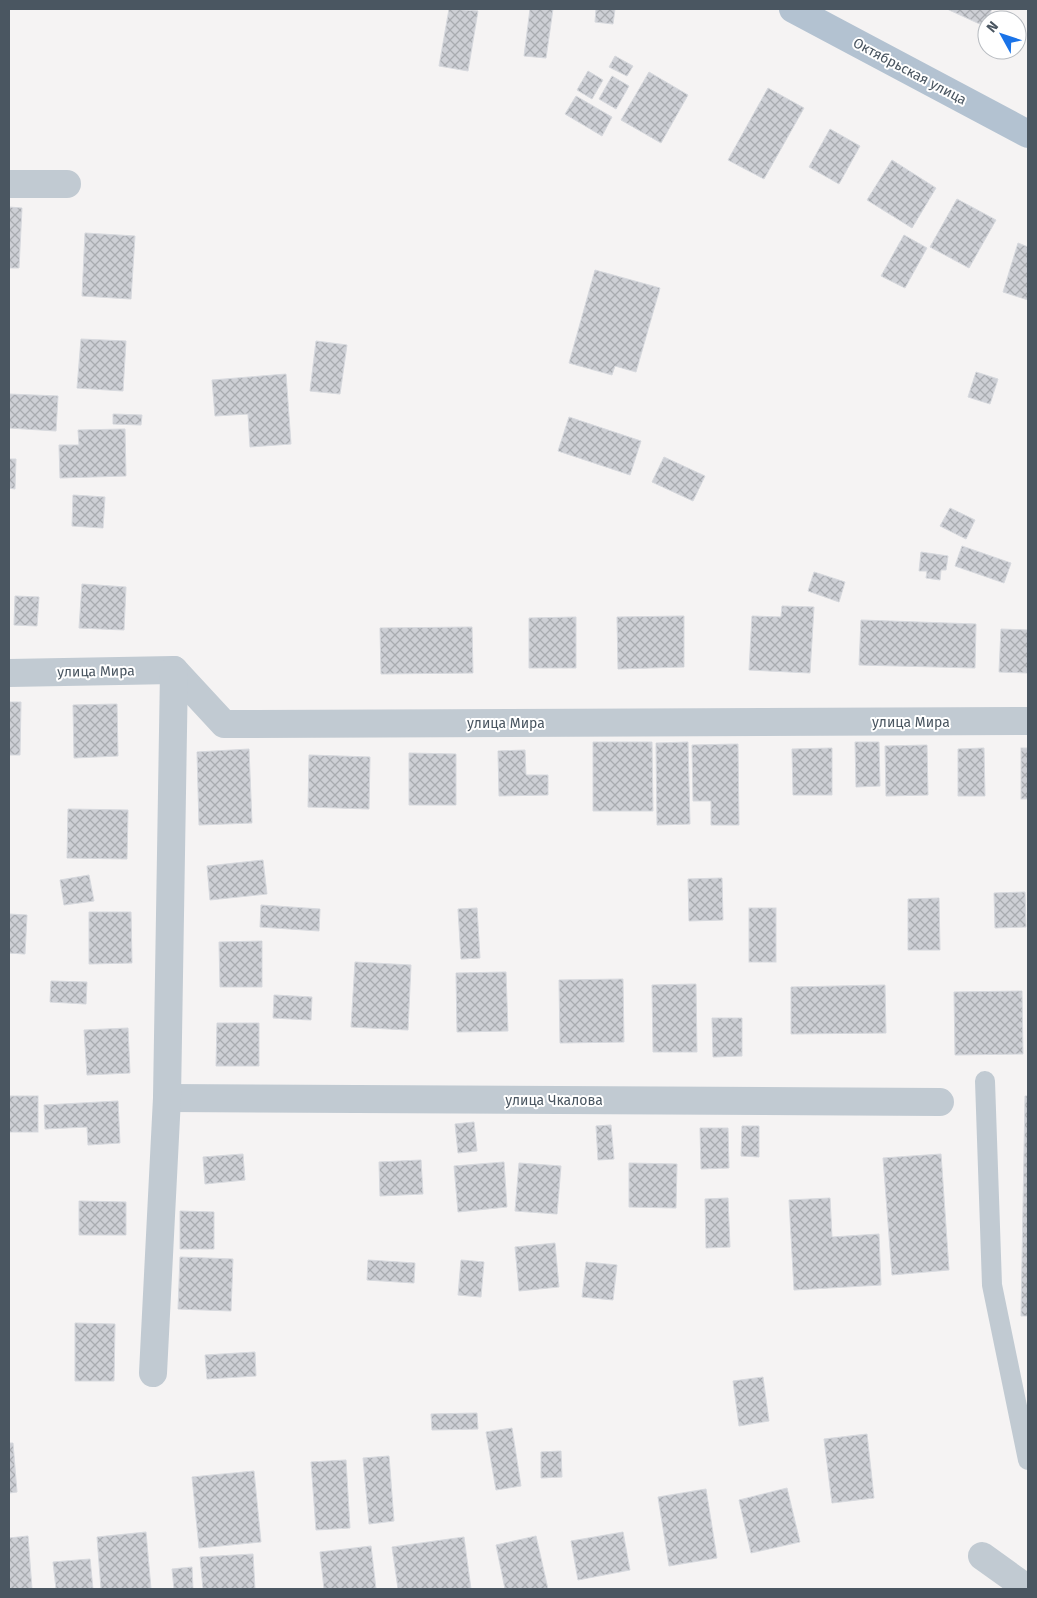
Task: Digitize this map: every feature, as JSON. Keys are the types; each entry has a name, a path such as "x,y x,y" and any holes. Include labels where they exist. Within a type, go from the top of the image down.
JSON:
{"main road":[{"name":"Октябрьская улица","path":"793,9 1028,134"}],"street":[{"path":"9,184 67,184"},
{"path":"153,1373 167,1098 174,670"},
{"name":"улица Мира","path":"9,673 174,670 224,724 1028,721"},
{"name":"улица Чкалова","path":"167,1098 940,1102"},
{"path":"982,1556 1028,1589"}],"lane":[{"path":"985,1081 992,1285 1028,1460"}],"building":[{"path":"449,9 478,11 468,71 439,66"},
{"path":"530,9 553,9 546,58 524,56"},
{"path":"596,9 615,9 613,24 595,22"},
{"path":"947,9 992,9 977,10 977,23"},
{"path":"615,56 633,66 627,76 609,67"},
{"path":"588,71 603,80 592,99 577,90"},
{"path":"649,72 688,95 661,143 621,120"},
{"path":"612,76 629,86 616,109 599,99"},
{"path":"768,88 804,108 764,179 728,160"},
{"path":"576,96 612,117 602,136 565,114"},
{"path":"830,129 860,146 839,184 809,167"},
{"path":"892,160 936,188 912,228 867,200"},
{"path":"957,199 996,220 969,268 930,247"},
{"path":"9,207 22,208 19,268 9,268"},
{"path":"85,233 135,236 131,299 82,296"},
{"path":"904,235 927,248 905,288 881,276"},
{"path":"1018,243 1028,247 1028,300 1003,292"},
{"path":"595,270 660,288 636,372 615,366 612,375 569,363"},
{"path":"81,339 126,341 123,391 77,388"},
{"path":"316,341 347,345 340,394 310,391"},
{"path":"976,372 998,379 990,404 968,397"},
{"path":"286,374 291,444 250,447 248,414 215,416 212,380"},
{"path":"9,394 58,396 56,431 9,428"},
{"path":"113,414 142,415 141,425 113,424"},
{"path":"569,417 641,441 630,475 558,451"},
{"path":"125,429 126,476 60,478 59,445 79,445 78,430"},
{"path":"664,457 705,476 693,501 652,482"},
{"path":"9,459 16,459 15,489 9,488"},
{"path":"73,495 105,497 103,528 72,526"},
{"path":"950,508 975,520 966,539 940,526"},
{"path":"962,546 1011,563 1004,583 955,566"},
{"path":"921,552 948,556 946,570 941,570 940,580 926,578 927,571 919,571"},
{"path":"814,572 845,582 839,602 808,591"},
{"path":"82,584 126,587 124,630 79,628"},
{"path":"15,596 39,597 37,626 14,625"},
{"path":"782,606 814,607 810,673 749,670 752,616 781,617"},
{"path":"684,616 684,667 618,669 617,617"},
{"path":"576,617 576,668 529,668 529,618"},
{"path":"861,620 976,624 975,668 859,665"},
{"path":"472,627 473,673 381,674 380,628"},
{"path":"1001,629 1028,630 1028,673 999,672"},
{"path":"9,702 21,702 20,755 9,755"},
{"path":"117,704 118,756 74,758 73,705"},
{"path":"593,742 652,742 653,811 593,811"},
{"path":"688,742 690,824 657,825 656,743"},
{"path":"855,742 879,742 880,786 856,787"},
{"path":"738,744 739,825 711,825 711,801 693,801 692,745"},
{"path":"927,745 928,795 886,796 885,746"},
{"path":"832,748 832,795 793,795 792,749"},
{"path":"984,748 985,796 958,796 958,749"},
{"path":"1021,748 1028,748 1028,799 1021,799"},
{"path":"249,749 252,823 199,825 197,752"},
{"path":"525,750 526,775 548,775 548,795 499,796 498,751"},
{"path":"409,753 456,754 456,805 409,805"},
{"path":"309,755 370,757 369,809 308,807"},
{"path":"68,809 128,810 127,859 67,858"},
{"path":"263,860 267,894 210,900 207,866"},
{"path":"89,875 94,901 64,905 60,880"},
{"path":"722,878 723,920 689,921 688,879"},
{"path":"1025,892 1026,927 995,928 994,893"},
{"path":"939,898 940,950 908,950 908,899"},
{"path":"261,905 320,909 319,931 260,927"},
{"path":"477,908 480,958 461,959 458,909"},
{"path":"749,908 776,908 776,962 749,962"},
{"path":"89,912 131,912 132,963 89,964"},
{"path":"9,914 27,915 25,954 9,953"},
{"path":"262,941 262,987 220,987 219,942"},
{"path":"355,962 411,965 408,1030 351,1027"},
{"path":"506,972 508,1031 457,1032 456,973"},
{"path":"623,979 624,1042 560,1043 559,980"},
{"path":"51,981 87,982 86,1004 50,1002"},
{"path":"696,984 697,1052 653,1052 652,985"},
{"path":"885,985 886,1033 791,1034 791,987"},
{"path":"1022,991 1023,1054 955,1055 954,992"},
{"path":"274,995 312,997 311,1020 273,1018"},
{"path":"712,1018 742,1018 742,1056 713,1057"},
{"path":"217,1023 259,1023 259,1066 216,1066"},
{"path":"128,1028 130,1073 87,1075 84,1030"},
{"path":"9,1096 38,1096 38,1132 9,1132"},
{"path":"1025,1096 1028,1096 1028,1316 1021,1316"},
{"path":"118,1101 120,1143 88,1145 87,1127 45,1129 44,1105"},
{"path":"474,1122 477,1151 458,1153 455,1124"},
{"path":"611,1125 614,1159 598,1160 596,1126"},
{"path":"742,1126 759,1126 759,1157 741,1156"},
{"path":"700,1128 728,1128 729,1168 701,1169"},
{"path":"243,1154 245,1180 205,1184 203,1157"},
{"path":"941,1154 949,1270 892,1275 883,1158"},
{"path":"421,1160 423,1194 380,1196 379,1162"},
{"path":"504,1162 507,1207 458,1212 454,1166"},
{"path":"519,1163 561,1166 557,1214 515,1211"},
{"path":"629,1163 677,1164 676,1208 629,1207"},
{"path":"728,1198 730,1247 706,1248 705,1199"},
{"path":"830,1198 832,1237 879,1234 881,1285 794,1290 789,1200"},
{"path":"79,1201 126,1202 126,1235 79,1235"},
{"path":"180,1211 214,1212 214,1249 180,1249"},
{"path":"555,1243 559,1287 519,1291 515,1247"},
{"path":"180,1257 233,1259 231,1311 178,1309"},
{"path":"368,1260 415,1263 414,1283 367,1280"},
{"path":"461,1260 484,1262 481,1297 458,1295"},
{"path":"586,1262 617,1265 613,1300 582,1297"},
{"path":"75,1323 115,1324 114,1381 75,1381"},
{"path":"255,1352 256,1376 207,1379 205,1355"},
{"path":"763,1377 769,1421 739,1426 733,1381"},
{"path":"477,1413 478,1429 432,1430 431,1414"},
{"path":"512,1428 521,1486 496,1490 486,1432"},
{"path":"867,1434 874,1498 832,1503 824,1439"},
{"path":"9,1443 13,1443 17,1492 9,1493"},
{"path":"561,1451 562,1477 541,1478 541,1452"},
{"path":"389,1456 394,1521 369,1524 363,1458"},
{"path":"346,1460 350,1528 316,1530 311,1462"},
{"path":"254,1471 261,1542 199,1548 192,1477"},
{"path":"787,1488 800,1542 751,1553 739,1500"},
{"path":"706,1489 717,1558 669,1566 658,1497"},
{"path":"146,1532 151,1589 101,1589 97,1537"},
{"path":"623,1532 630,1570 578,1580 571,1541"},
{"path":"28,1536 32,1589 9,1589 9,1538"},
{"path":"536,1536 548,1589 505,1589 496,1545"},
{"path":"464,1537 471,1589 398,1589 392,1547"},
{"path":"371,1546 376,1589 324,1589 320,1552"},
{"path":"253,1554 255,1589 203,1589 200,1557"},
{"path":"90,1559 93,1589 56,1589 53,1562"},
{"path":"192,1567 193,1589 174,1589 172,1569"}]}
